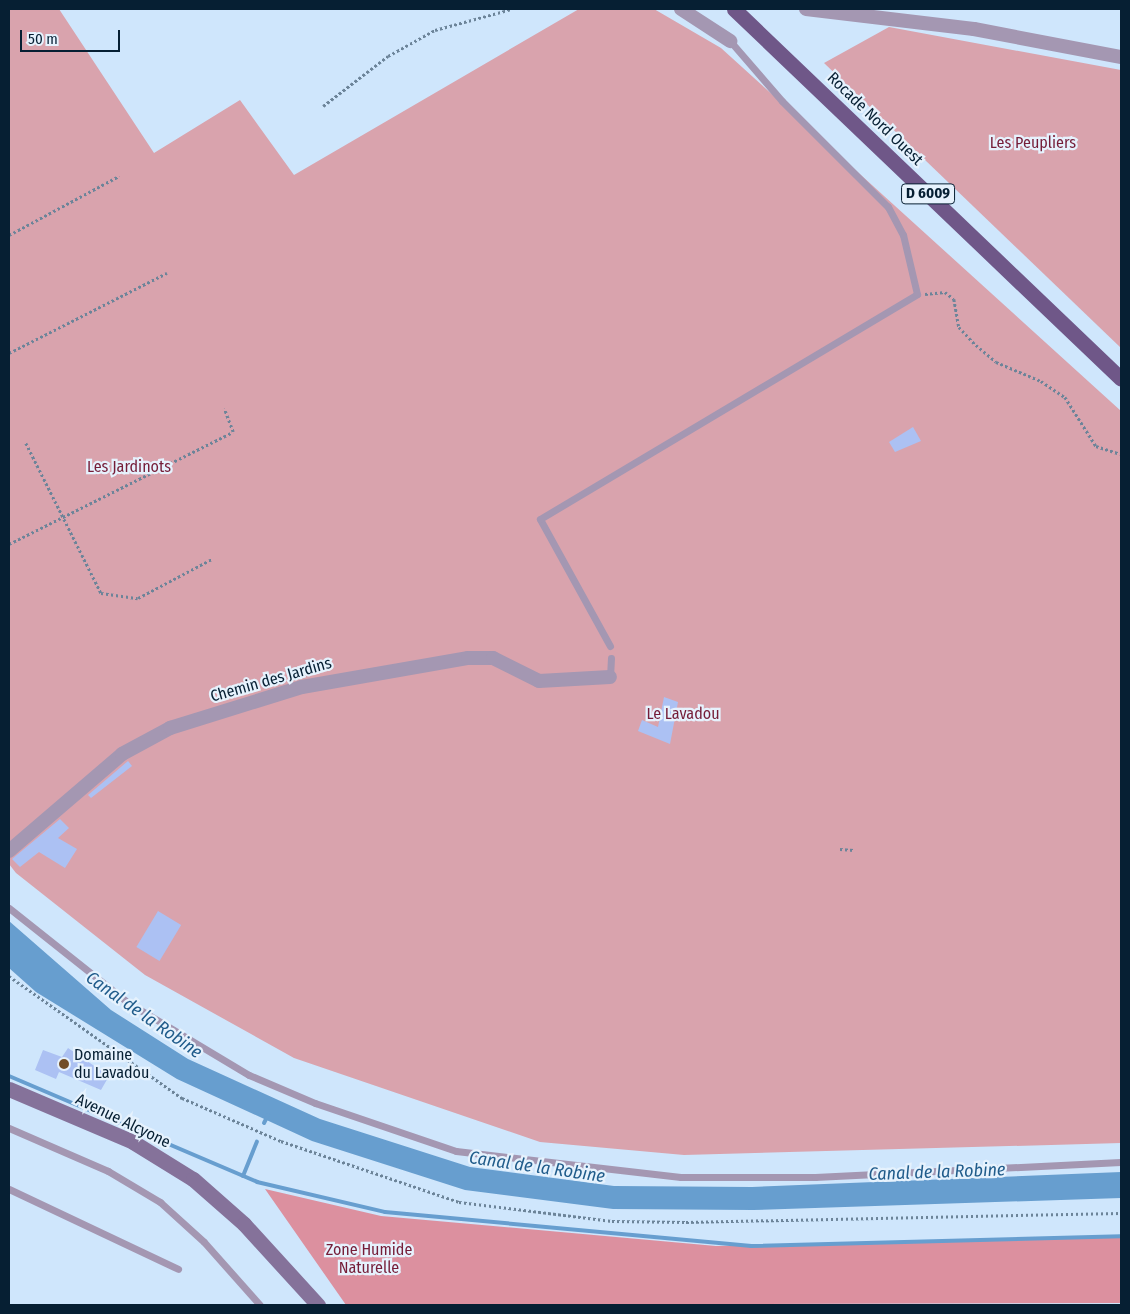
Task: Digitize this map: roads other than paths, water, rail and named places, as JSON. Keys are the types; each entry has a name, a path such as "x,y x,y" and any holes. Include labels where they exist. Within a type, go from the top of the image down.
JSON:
{"main road":[{"name":"Rocade Nord Ouest","path":"734,9 1121,379"}],"street":[{"path":"681,9 730,41"},
{"path":"806,9 974,29 1121,58"},
{"name":"Chemin des Jardins","path":"9,851 122,754 170,728 302,687 468,658 494,658 539,681 610,677"},
{"name":"Avenue Alcyone","path":"9,1089 133,1142 193,1179 239,1220 318,1305"}],"lane":[{"path":"610,646 540,519 917,294 903,235 888,207 782,102 730,41"},
{"path":"610,677 611,658"},
{"path":"9,908 126,1002 249,1075 315,1103 456,1151 681,1177 815,1177 1121,1162"},
{"path":"9,1128 108,1171 160,1202 204,1242 260,1305"},
{"path":"9,1189 178,1268"}],"water":[{"path":"9,921 111,1010 188,1059 320,1119 470,1167 614,1186 752,1187 1121,1172 1121,1198 753,1210 613,1209 465,1190 312,1141 177,1079 36,992 9,968"}],"waterway":[{"path":"9,1076 257,1182 385,1212 751,1246 1121,1236"},
{"path":"264,1123 268,1115"},
{"path":"243,1176 257,1142"}],"place":[{"name":"Domaine du Lavadou","path":"64,1064"}],"park label":[{"name":"Les Peupliers","path":"1033,143"},
{"name":"Les Jardinots","path":"129,467"},
{"name":"Le Lavadou","path":"683,714"},
{"name":"Zone Humide Naturelle","path":"369,1259"}],"water label":[{"name":"Canal de la Robine","path":"144,1015"},
{"name":"Canal de la Robine","path":"537,1167"},
{"name":"Canal de la Robine","path":"937,1172"}]}
